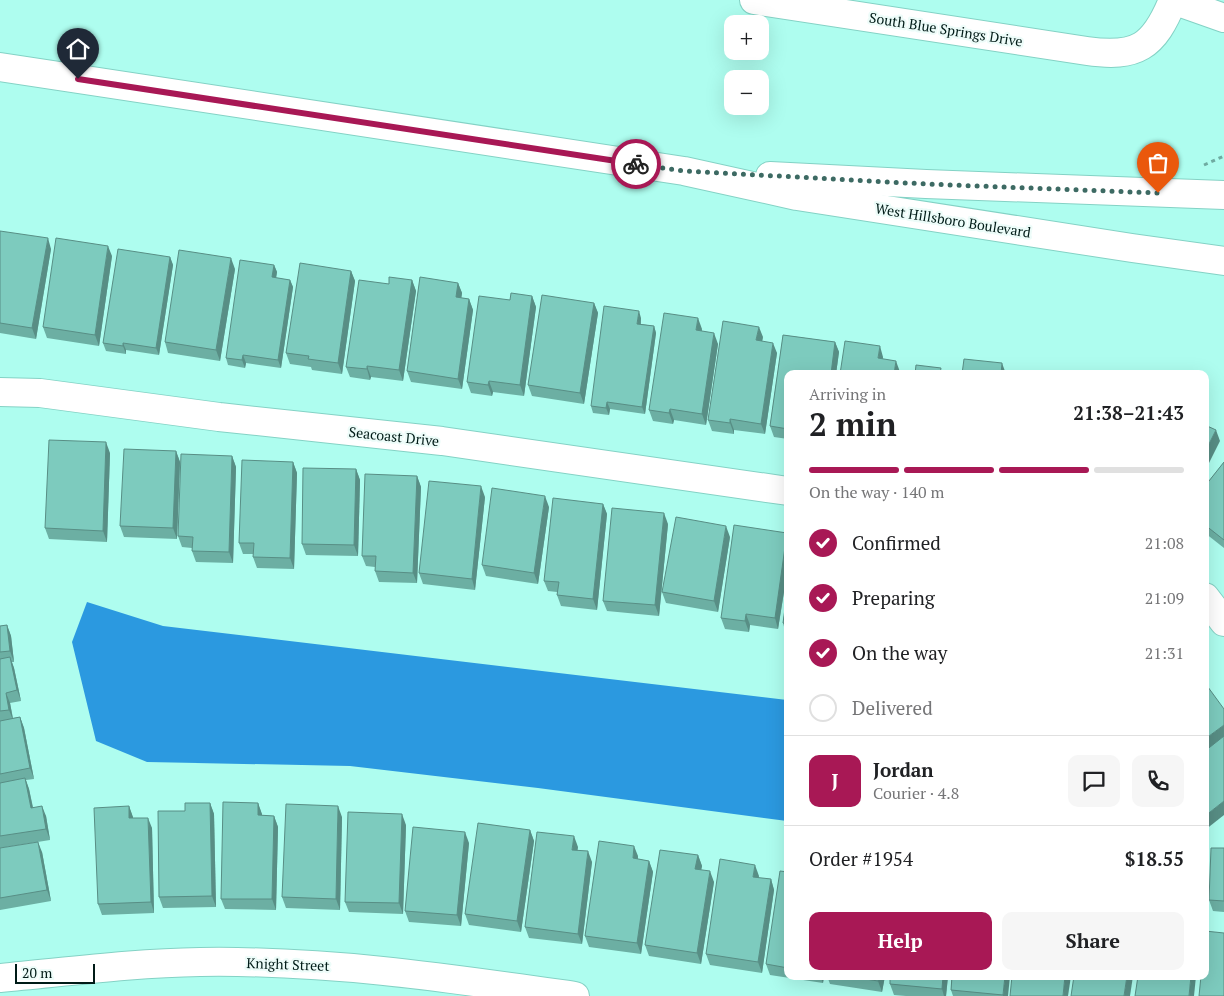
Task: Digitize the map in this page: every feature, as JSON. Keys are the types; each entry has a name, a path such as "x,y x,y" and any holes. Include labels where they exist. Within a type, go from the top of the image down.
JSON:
{"street":[{"name":"South Blue Springs Drive","path":"754,0 1100,53 1127,52 1148,42 1162,25 1173,0"},
{"path":"1173,0 1224,18"},
{"name":"West Hillsboro Boulevard","path":"0,67 684,171 797,196 1224,260"},
{"name":"West Hillsboro Boulevard","path":"684,171 917,184 1224,195"},
{"name":"Seacoast Drive","path":"0,392 40,393 219,416 442,441 784,490"},
{"path":"1209,602 1224,622"},
{"name":"Knight Street","path":"0,978 170,964 260,962 324,964 383,970 561,995"}],"water":[{"path":"87,602 163,626 784,700 784,821 538,788 350,766 147,762 96,741 72,642"}],"building":[{"path":"0,231 48,238 32,328 0,323"},
{"path":"56,238 108,246 95,335 43,327"},
{"path":"118,249 170,257 156,348 123,343 123,346 103,343"},
{"path":"179,250 231,258 216,350 165,342"},
{"path":"240,260 274,265 272,277 290,280 278,360 243,355 242,360 226,358"},
{"path":"300,263 351,271 338,363 308,359 309,356 286,353"},
{"path":"389,277 412,280 399,370 367,366 367,369 346,367 359,280 389,284"},
{"path":"420,277 458,283 456,297 469,299 458,379 407,371"},
{"path":"511,293 532,296 520,385 489,381 488,385 467,382 479,296 510,300"},
{"path":"542,295 594,303 580,393 528,385"},
{"path":"604,306 639,311 637,324 654,326 642,407 607,402 606,408 591,406"},
{"path":"664,313 698,318 696,330 714,333 702,414 670,409 669,413 649,410"},
{"path":"723,321 759,327 756,340 773,343 761,424 730,419 730,423 708,420"},
{"path":"783,335 835,342 832,370 784,370 784,428 770,426"},
{"path":"845,341 880,346 878,358 896,361 895,370 841,370"},
{"path":"964,359 1002,363 1001,370 963,370"},
{"path":"916,365 941,368 941,370 915,370"},
{"path":"1209,427 1216,430 1209,444"},
{"path":"49,440 106,442 103,531 45,528"},
{"path":"124,449 176,451 173,528 120,526"},
{"path":"181,454 232,456 229,552 192,551 193,537 178,536"},
{"path":"242,460 293,462 290,558 253,557 254,543 239,543"},
{"path":"1224,462 1224,540 1209,528 1209,481"},
{"path":"303,468 356,469 354,545 302,544"},
{"path":"365,474 417,476 413,573 375,571 376,556 362,556"},
{"path":"429,481 481,486 472,579 419,573"},
{"path":"492,488 545,496 534,573 482,565"},
{"path":"553,498 603,504 593,599 557,595 559,582 544,581"},
{"path":"612,508 664,513 655,605 603,601"},
{"path":"676,517 726,526 714,601 662,592"},
{"path":"734,525 784,533 784,554 775,618 746,614 745,621 721,618"},
{"path":"7,625 10,651 0,652 0,626"},
{"path":"10,657 17,690 6,693 9,710 0,711 0,659"},
{"path":"1209,688 1224,709 1224,725 1209,736"},
{"path":"20,717 30,768 0,774 0,721"},
{"path":"1224,736 1224,801 1209,813 1209,748"},
{"path":"25,778 31,808 42,806 46,829 0,836 0,783"},
{"path":"223,802 258,803 258,815 274,816 272,899 221,899"},
{"path":"185,803 210,803 212,896 159,897 158,811 185,811"},
{"path":"286,804 338,806 336,899 282,897"},
{"path":"129,806 129,818 148,818 151,902 98,904 94,808"},
{"path":"348,812 402,814 399,903 345,902"},
{"path":"478,823 530,830 517,921 465,914"},
{"path":"413,827 465,832 457,915 405,911"},
{"path":"537,832 574,836 572,850 588,851 578,934 525,927"},
{"path":"599,841 634,846 633,858 649,861 637,943 585,936"},
{"path":"38,842 47,890 0,898 0,848"},
{"path":"1211,848 1224,848 1224,901 1209,900"},
{"path":"660,850 698,855 695,869 710,871 697,953 645,945"},
{"path":"720,859 755,865 753,877 771,879 758,962 706,954"},
{"path":"780,871 784,872 784,967 766,964"},
{"path":"1209,931 1224,933 1224,996 1199,996 1201,980 1209,980"},
{"path":"890,980 943,980 942,989 890,984"},
{"path":"952,980 1005,980 1003,995 951,990"},
{"path":"1012,980 1065,980 1063,996 1010,996"},
{"path":"1073,980 1126,980 1124,996 1071,996"},
{"path":"1137,980 1191,980 1189,996 1135,996"}],"way so far":[{"path":"636,164 684,171 926,184 1158,193"}],"route":[{"path":"78,79 636,164"}]}
